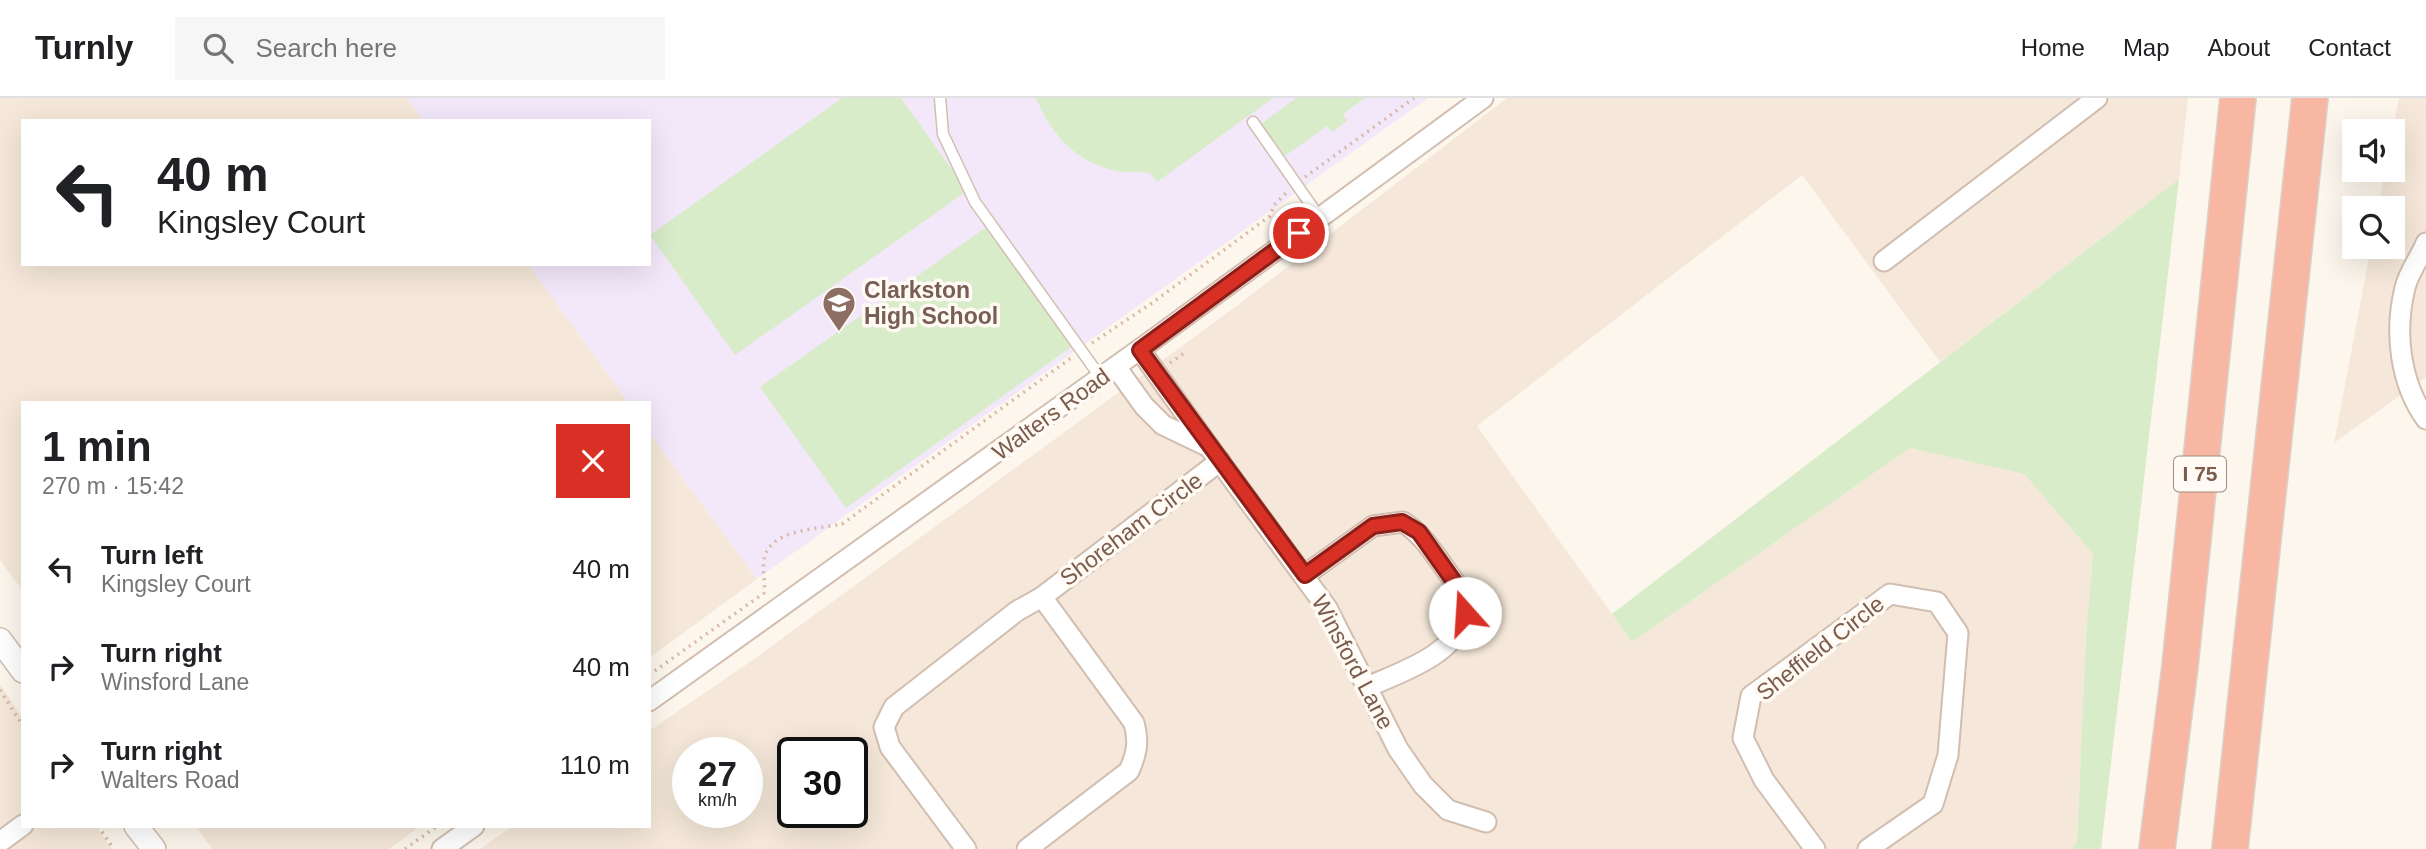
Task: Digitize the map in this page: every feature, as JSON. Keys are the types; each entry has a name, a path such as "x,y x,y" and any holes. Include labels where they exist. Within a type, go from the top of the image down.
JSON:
{"highway":[{"name":"I 75","path":"2157,849 2181,653 2238,98"},
{"path":"2230,849 2309,98"}],"street":[{"name":"Walters Road","path":"651,700 1140,350 1483,98"},
{"path":"1884,261 2097,98"},
{"path":"2426,243 2405,286 2400,333 2403,374 2415,403 2426,419"},
{"name":"Winsford Lane","path":"1140,350 1327,608 1398,748 1423,785 1448,810 1486,822"},
{"name":"Winsford Lane","path":"1108,372 1163,425 1214,454"},
{"name":"Shoreham Circle","path":"966,849 890,747 884,727 894,707 1017,611 1042,597 1214,454"},
{"path":"1305,575 1373,526 1402,522 1419,532 1460,590 1465,613 1457,632 1442,650 1367,687"},
{"name":"Sheffield Circle","path":"1815,849 1764,780 1743,738 1751,696 1890,594 1937,602 1958,633 1948,755 1933,804 1868,849"},
{"name":"Shoreham Circle","path":"1027,849 1129,771 1137,754 1138,739 1134,723 1042,597"},
{"path":"0,640 21,668"},
{"path":"0,842 21,826"},
{"path":"138,828 154,849"},
{"path":"442,849 471,828"}],"lane":[{"path":"940,98 943,134 975,202 1080,351 1108,372"},
{"path":"1253,122 1320,218"}],"path":[{"path":"651,674 764,593 766,582 763,562 767,549 786,534 842,524 1270,216 1273,205 1296,184 1414,98"},
{"path":"1170,363 1187,351"},
{"path":"0,690 21,723"},
{"path":"99,828 114,849"},
{"path":"405,849 434,828"}],"shaded area":[{"path":"0,98 407,98 423,119 21,119 21,266 529,266 627,401 21,401 21,588 0,560"},
{"name":"Clarkston High School","path":"407,98 1428,98 757,579 651,435 651,401 627,401 529,266 651,266 651,119 423,119"},
{"path":"1507,98 2188,98 2179,179 1940,362 1802,175 1477,426 1632,642 1910,448 2024,474 2093,554 2086,634 2077,842 2071,849 480,849 510,828 651,828 651,730 757,657 1238,305"},
{"path":"2399,98 2426,98 2426,377 2334,443 2369,259 2405,259 2405,196 2380,196 2383,182 2405,182 2405,119 2395,119"},
{"path":"651,435 757,579 651,657"},
{"path":"0,684 21,715 21,828 97,828 112,849 0,849"},
{"path":"197,828 417,828 389,849 212,849"}],"green space":[{"path":"842,98 901,98 967,191 735,355 651,234"},
{"path":"1036,98 1273,98 1157,182 1150,173 1117,171 1078,154 1049,124"},
{"path":"1296,98 1365,98 1343,114 1347,121 1332,132 1327,126 1285,156 1261,124"},
{"path":"2179,179 2101,849 2071,849 2077,842 2086,634 2093,554 2024,474 1910,448 1632,642 1612,614"},
{"path":"992,223 1077,343 846,508 760,387"}],"place":[{"name":"Clarkston High School","path":"839,333"}],"route":[{"path":"1299,233 1140,350 1305,575 1373,526 1402,522 1419,532 1460,590 1465,613"}]}
